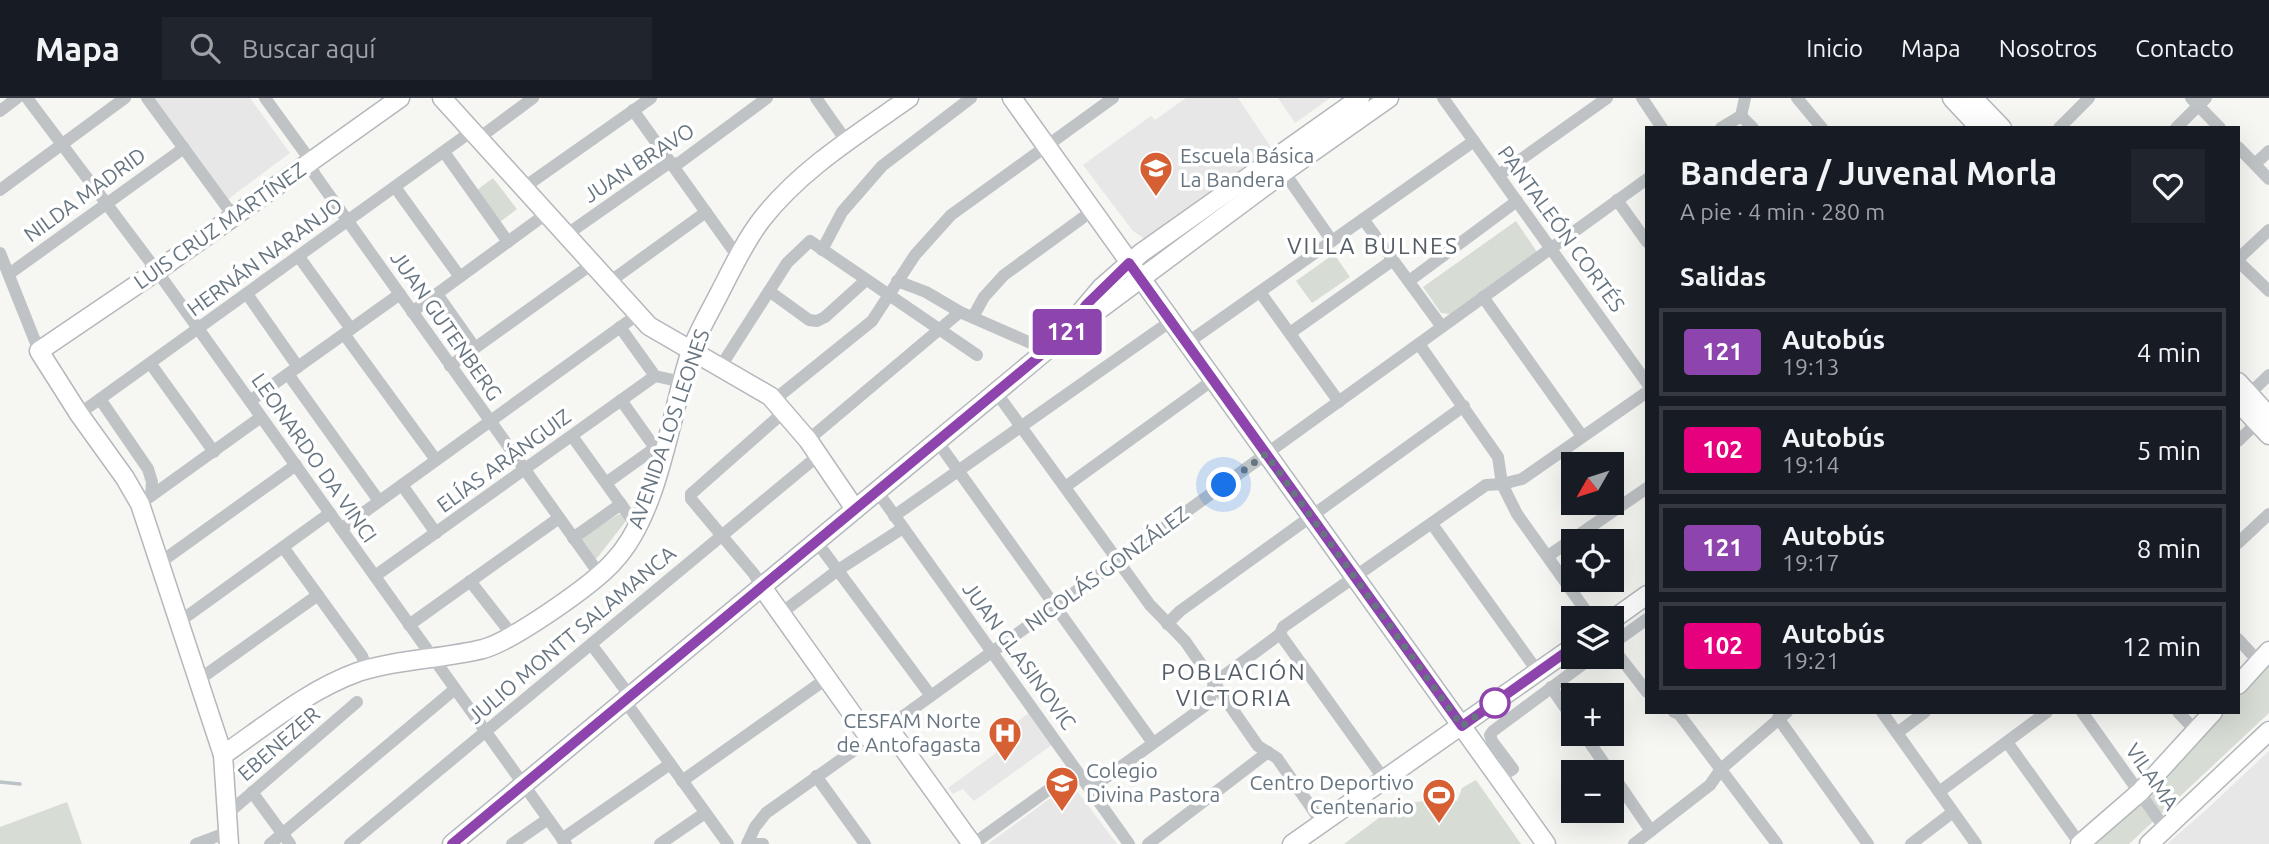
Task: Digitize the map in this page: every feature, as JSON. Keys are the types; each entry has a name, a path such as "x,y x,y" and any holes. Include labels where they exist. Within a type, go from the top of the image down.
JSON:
{"street":[{"path":"0,111 17,98"},
{"name":"LEONARDO DA VINCI","path":"27,98 157,271 564,841"},
{"path":"0,190 125,98"},
{"path":"147,98 234,217"},
{"name":"JUAN GUTENBERG","path":"265,98 305,153 315,175 600,575"},
{"name":"LUIS CRUZ MARTÍNEZ","path":"39,351 157,271 400,98"},
{"path":"442,98 637,315 655,331 722,366 762,390 780,406 819,455 855,509"},
{"name":"HERNÁN NARANJO","path":"79,414 444,152 533,98"},
{"path":"523,188 651,98"},
{"name":"JUAN BRAVO","path":"566,235 666,165 679,163 767,98"},
{"path":"816,98 847,142"},
{"path":"822,250 842,212 883,166 971,98"},
{"path":"870,739 754,574 691,499 691,494 780,406 867,326 878,314 897,281 925,242 950,215 1113,98"},
{"path":"1065,335 1086,305 1129,263 1360,98"},
{"path":"452,844 1047,349 1284,172 1389,98"},
{"name":"PANTALEÓN CORTÉS","path":"1443,98 1645,378"},
{"path":"1499,175 1607,98"},
{"path":"1642,98 1661,126"},
{"path":"1724,126 1741,116 1745,98"},
{"path":"1797,98 1820,126"},
{"path":"2061,126 2089,98"},
{"name":"AVENIDA LOS LEONES","path":"223,755 319,690 367,669 482,649 513,636 600,575 623,551 638,528 691,351 738,257 761,220 785,193 904,100"},
{"path":"1017,100 1045,146 1546,844"},
{"path":"1968,101 1979,126"},
{"path":"1968,101 1999,126"},
{"path":"2178,126 2199,101 2218,126"},
{"path":"634,110 738,257"},
{"path":"1741,116 1751,126"},
{"path":"1187,343 1474,141"},
{"name":"NILDA MADRID","path":"9,274 184,148"},
{"path":"2240,149 2269,179"},
{"path":"2255,164 2269,151"},
{"path":"444,152 508,242"},
{"path":"1284,172 1332,241"},
{"name":"NICOLÁS GONZÁLEZ","path":"747,844 766,813 816,776 888,727 1645,180"},
{"path":"395,187 460,277"},
{"path":"1617,200 1645,239"},
{"path":"1409,281 1517,201"},
{"path":"808,440 940,330 966,314 1004,275 1092,211"},
{"path":"608,283 706,212"},
{"path":"412,312 546,214"},
{"path":"1363,219 1442,327"},
{"path":"2240,258 2269,230"},
{"path":"722,366 786,262 810,242 978,355"},
{"path":"0,253 39,351 79,414 125,478 145,500 158,564 223,755 226,834 196,844"},
{"path":"299,257 436,460"},
{"path":"1290,333 1393,260"},
{"path":"2240,262 2269,291"},
{"path":"450,366 592,264"},
{"path":"769,291 809,320 817,321 866,280"},
{"path":"897,281 1047,349"},
{"path":"1260,292 1339,401"},
{"path":"247,294 293,371 379,501"},
{"path":"250,401 400,294"},
{"path":"437,294 475,348"},
{"path":"1483,297 1582,436"},
{"path":"341,529 637,315"},
{"path":"894,516 1171,321"},
{"path":"621,327 655,376 682,382"},
{"path":"1419,344 1498,457 1502,484 1517,514 1583,606"},
{"path":"150,363 214,452"},
{"path":"2240,440 2265,424 2242,393 2269,375"},
{"name":"ELÍAS ARÁNGUIZ","path":"375,576 655,376"},
{"path":"1065,487 1213,380"},
{"path":"996,391 1158,616 1185,641 1258,746 1277,758 1322,822"},
{"path":"1090,789 1209,703 1214,683 1280,634 1283,627 1486,485 1522,479 1645,393"},
{"path":"100,399 148,469 152,482 145,500"},
{"path":"606,483 660,449 621,400"},
{"path":"1167,624 1180,611 1464,406"},
{"path":"145,500 261,418"},
{"path":"572,436 638,528"},
{"path":"937,441 1153,743"},
{"name":"JULIO MONTT SALAMANCA","path":"350,844 819,455"},
{"path":"158,564 296,466"},
{"path":"402,485 436,533"},
{"path":"1548,556 1645,489"},
{"name":"JUAN GLASINOVIC","path":"877,491 1129,844"},
{"path":"573,538 621,505"},
{"path":"179,622 330,513"},
{"path":"409,625 559,518"},
{"path":"2240,540 2267,520"},
{"path":"1432,524 1538,672"},
{"path":"780,614 838,570 903,528"},
{"path":"816,541 931,696"},
{"path":"283,547 362,656 367,669"},
{"path":"470,581 513,636"},
{"path":"197,681 318,595"},
{"path":"1624,611 1645,596"},
{"path":"1624,636 1645,620"},
{"path":"1280,634 1384,779"},
{"path":"2240,640 2264,657 2240,683"},
{"path":"591,645 670,764 728,844"},
{"path":"1292,844 1561,656"},
{"path":"1624,661 1645,689"},
{"path":"1499,778 1513,769 1490,736 1576,669"},
{"path":"682,781 826,679"},
{"path":"1550,687 1561,702"},
{"path":"270,844 286,839 455,689"},
{"name":"EBENEZER","path":"226,834 252,792 357,702"},
{"path":"1677,714 1721,769 1771,842"},
{"path":"1883,714 1976,844"},
{"path":"1897,733 1922,714"},
{"path":"1939,792 2044,714"},
{"name":"VILAMA","path":"2083,714 2166,830"},
{"path":"2180,714 2196,731"},
{"path":"2007,742 2080,844 2140,792 2211,714"},
{"path":"1634,844 1710,785 1721,769 1782,715 1868,844"},
{"path":"888,727 973,844 1076,770"},
{"path":"2150,844 2269,731"},
{"path":"1148,844 1268,752"},
{"path":"564,841 670,764"},
{"path":"816,776 864,844"},
{"path":"252,792 286,839"},
{"path":"1624,792 1651,831"},
{"path":"1910,844 1953,812"},
{"path":"660,844 705,813"},
{"path":"512,844 548,819"}],"shaded area":[{"path":"151,98 250,98 290,153 227,200"},
{"name":"Escuela Básica La Bandera","path":"1186,98 1238,98 1272,149 1145,239 1133,231 1083,165 1151,116 1155,120"},
{"path":"1278,98 1330,98 1295,123"},
{"path":"493,178 517,209 500,222 477,190"},
{"path":"1516,221 1537,252 1450,314 1441,313 1423,287"},
{"path":"1334,254 1350,277 1312,303 1296,281"},
{"path":"619,514 623,515 626,521 597,558 592,560 578,539"},
{"path":"2269,657 2269,713 2129,844 2090,844 2216,714 2240,714 2240,688"},
{"name":"CESFAM Norte de Antofagasta","path":"1030,712 1053,744 974,801 963,789 953,794 948,788 1007,745 1000,735"},
{"path":"2269,751 2269,844 2167,844 2206,810"},
{"name":"Centro Deportivo Centenario","path":"1476,780 1521,844 1344,844 1395,806 1439,798 1457,801 1462,788"},
{"name":"Colegio Divina Pastora","path":"1071,783 1117,844 988,844"},
{"path":"67,802 82,844 0,844 0,827"}],"waterway":[{"path":"0,782 20,784"}],"bus line":[{"name":"121","path":"452,844 1065,335 1101,288 1129,263 1462,726 1561,656"}],"place":[{"name":"Escuela Básica La Bandera","path":"1156,198"},
{"name":"CESFAM Norte de Antofagasta","path":"1005,763"},
{"name":"Colegio Divina Pastora","path":"1062,813"},
{"name":"Centro Deportivo Centenario","path":"1439,825"}],"district":[{"name":"VILLA BULNES","path":"1373,246"},
{"name":"POBLACIÓN VICTORIA","path":"1234,685"}],"route":[{"path":"1224,485 1266,454 1462,726 1500,699 1495,703"}]}
